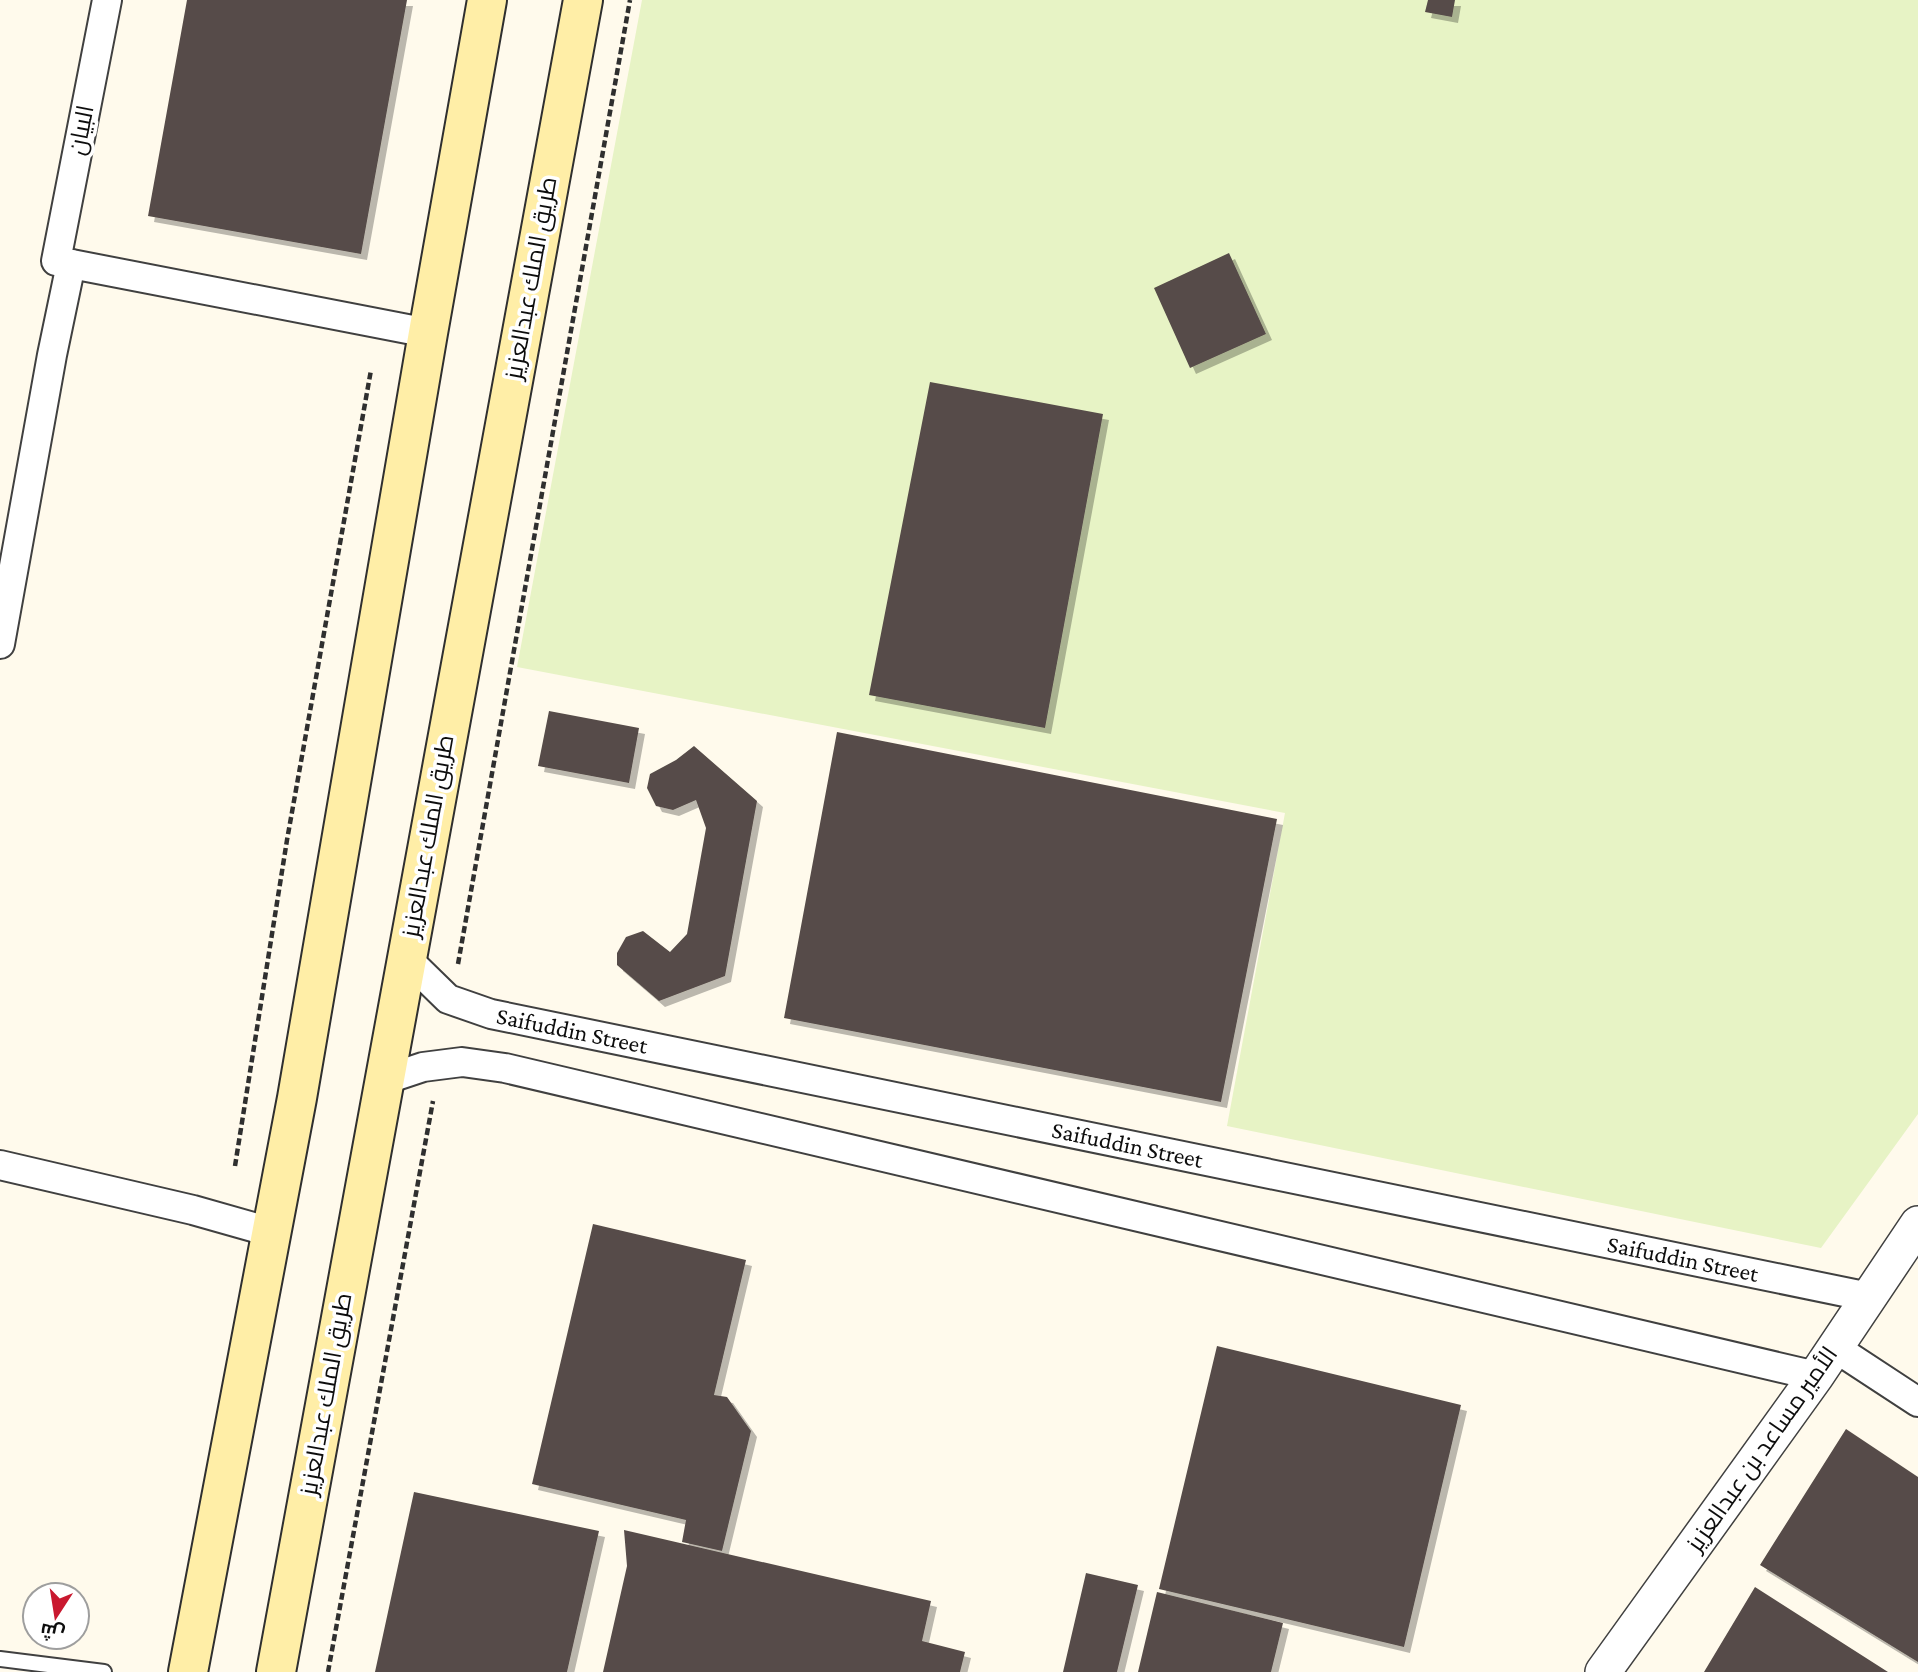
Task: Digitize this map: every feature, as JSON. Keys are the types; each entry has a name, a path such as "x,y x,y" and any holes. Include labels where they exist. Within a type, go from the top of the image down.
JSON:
{"main road":[{"path":"188,1672 297,1098 487,0"},
{"name":"طريق الملك عبدالعزيز","path":"276,1672 583,0"}],"street":[{"name":"البيان","path":"0,644 49,369 107,0"},
{"path":"64,262 428,333"},
{"name":"Saifuddin Street","path":"406,958 448,999 491,1014 1869,1297"},
{"name":"Saifuddin Street","path":"384,1080 423,1068 462,1062 505,1068 1816,1377"},
{"path":"0,1165 193,1210 271,1234"},
{"name":"الأمير مساعد بن عبدالعزيز","path":"1603,1672 1816,1377 1918,1224"},
{"path":"1834,1347 1918,1402"}],"lane":[{"path":"0,1659 44,1668 104,1672"}],"path":[{"path":"456,974 630,0"},
{"path":"235,1166 287,840 371,370"},
{"path":"328,1672 433,1101"}],"green space":[{"path":"642,0 1918,0 1918,1114 1821,1248 1227,1126 1285,813 517,667"}],"building":[{"path":"187,0 407,0 361,254 148,216"},
{"path":"1428,0 1455,0 1452,17 1425,12"},
{"path":"1229,253 1266,334 1190,368 1154,288"},
{"path":"930,382 1103,414 1045,728 869,695"},
{"path":"549,711 639,728 629,783 538,766"},
{"path":"837,732 1277,819 1221,1102 784,1018"},
{"path":"694,746 757,801 725,976 659,1001 617,965 617,953 626,937 643,931 670,952 687,934 706,828 696,800 673,810 656,806 647,788 650,774 676,760"},
{"path":"593,1224 746,1260 714,1395 727,1397 751,1431 722,1551 682,1542 686,1520 532,1484"},
{"path":"1217,1346 1461,1405 1404,1647 1159,1589"},
{"path":"1846,1429 1918,1477 1918,1662 1760,1565"},
{"path":"414,1492 599,1531 567,1672 375,1672"},
{"path":"624,1530 931,1601 922,1641 965,1652 960,1672 603,1672 627,1566"},
{"path":"1086,1573 1138,1585 1117,1672 1063,1672"},
{"path":"1755,1587 1888,1672 1704,1672"},
{"path":"1157,1592 1283,1623 1271,1672 1138,1672"}]}
